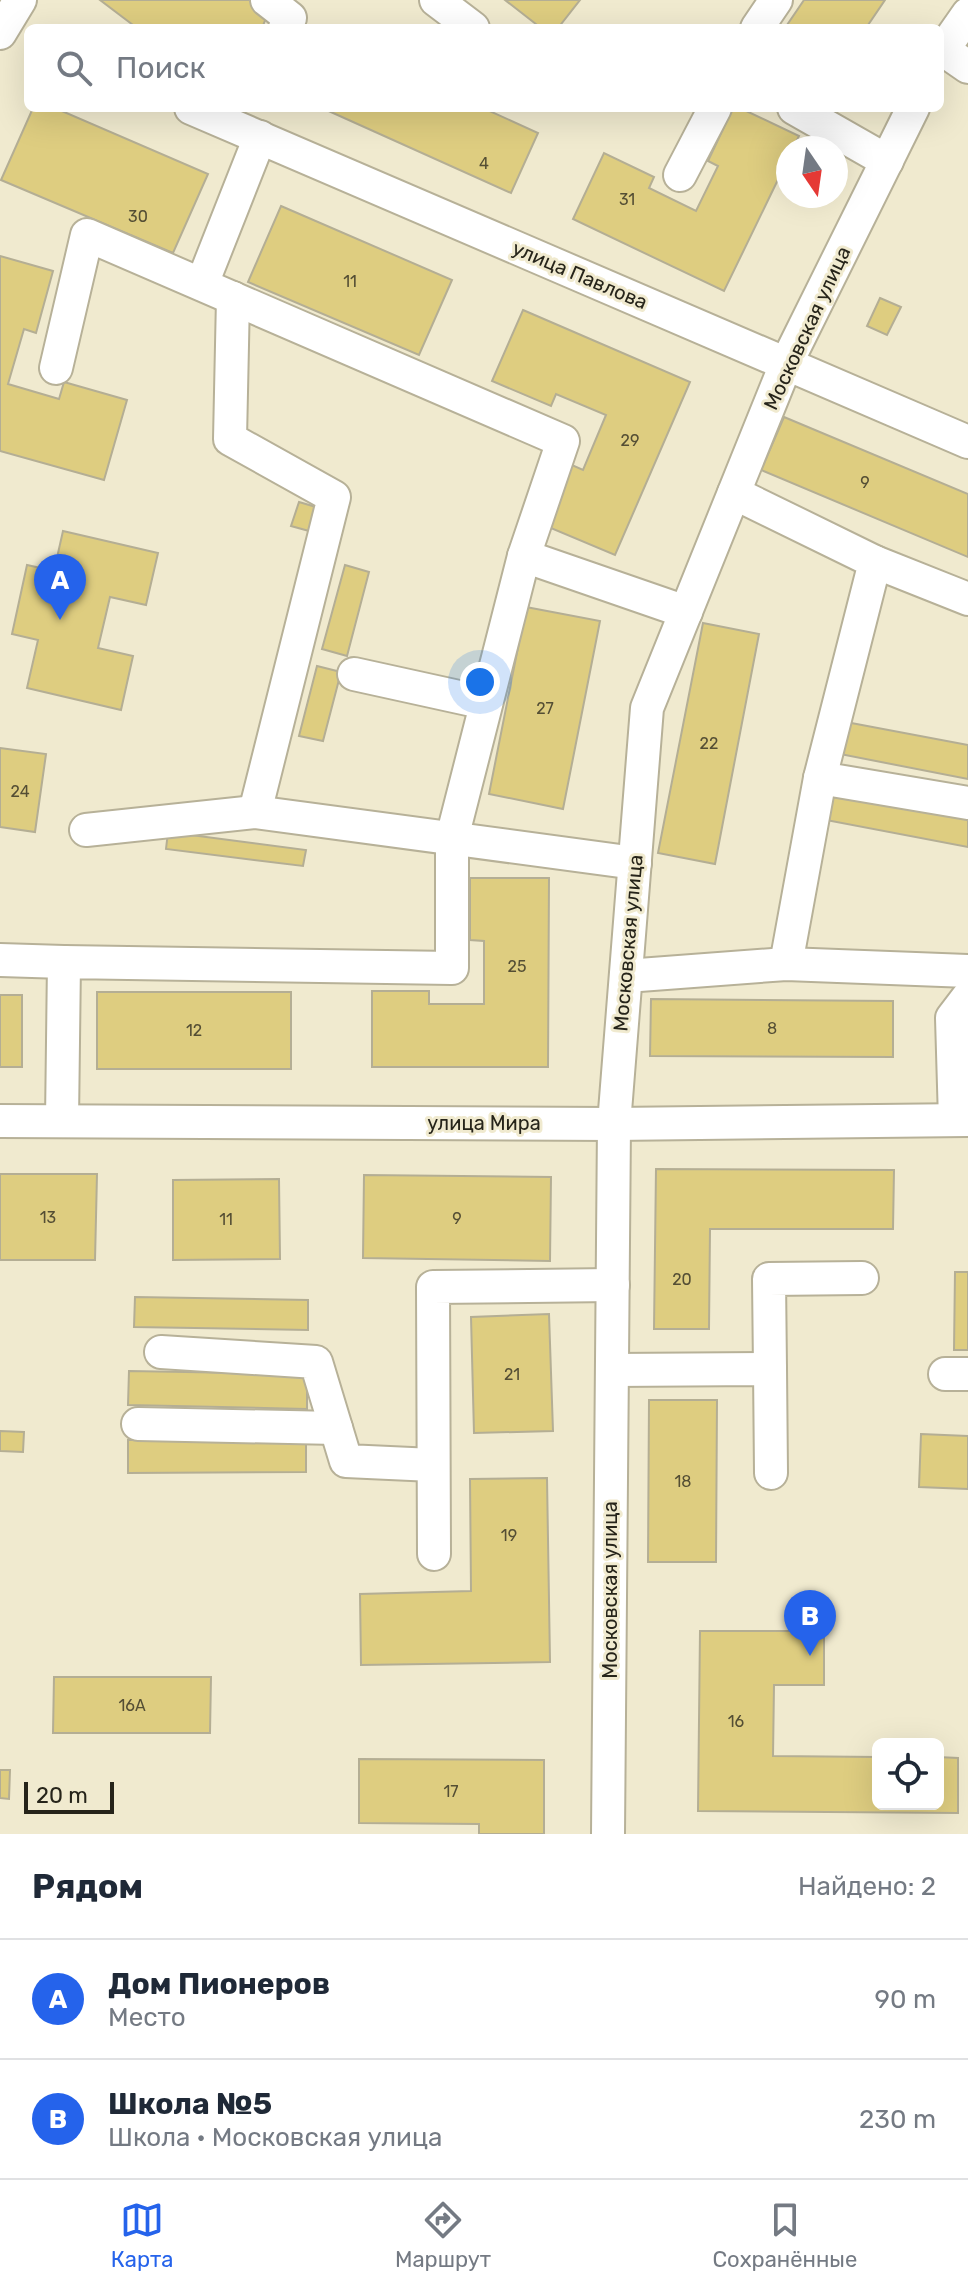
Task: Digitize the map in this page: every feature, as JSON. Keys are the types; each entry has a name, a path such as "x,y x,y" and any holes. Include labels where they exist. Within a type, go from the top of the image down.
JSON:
{"street":[{"path":"8,31 20,0"},
{"path":"267,0 290,18 287,24"},
{"path":"436,0 468,24"},
{"path":"760,24 776,0"},
{"path":"950,56 968,14"},
{"name":"улица Павлова","path":"205,112 250,125 968,442"},
{"path":"680,175 713,112"},
{"path":"801,112 887,161"},
{"name":"Московская улица","path":"608,1834 614,1124 647,708 786,364 911,112"},
{"path":"202,284 250,125"},
{"path":"0,960 452,968 452,838 524,556 563,441 87,235 56,368"},
{"path":"233,298 230,439 334,497 255,812"},
{"path":"734,493 875,562 968,599"},
{"path":"524,556 686,612"},
{"path":"786,964 820,778 875,562"},
{"path":"354,674 486,703"},
{"path":"820,778 968,803"},
{"path":"86,830 255,812 635,863"},
{"path":"62,1121 64,962"},
{"path":"626,976 786,964 968,971"},
{"path":"961,1120 952,1018 968,997"},
{"name":"улица Мира","path":"0,1121 614,1124 961,1120"},
{"path":"771,1473 769,1279 862,1278"},
{"path":"434,1554 433,1287 613,1285"},
{"path":"161,1352 316,1362 346,1461 433,1465"},
{"path":"612,1370 770,1369"},
{"path":"138,1424 336,1428"}],"building":[{"path":"100,0 254,0 270,8 264,24 132,24"},
{"path":"505,0 580,0 561,24 536,24"},
{"path":"804,0 885,0 869,24 788,24"},
{"path":"31,112 64,112 208,174 173,253 1,180"},
{"path":"331,112 492,112 538,133 511,193"},
{"path":"731,112 748,112 799,136 776,136 776,184 724,291 573,219 604,153 654,177 649,188 696,211 718,166 708,161"},
{"path":"281,206 452,280 419,355 248,282"},
{"path":"0,256 53,271 36,333 24,329 8,384 59,399 64,382 127,400 104,480 0,451"},
{"path":"880,298 901,307 887,335 867,326"},
{"path":"523,310 690,382 615,555 546,526 572,465 583,470 606,415 556,394 551,406 492,381"},
{"path":"784,417 968,494 968,557 761,470"},
{"path":"299,502 316,507 309,531 291,526"},
{"path":"63,531 158,553 146,605 110,597 98,648 133,656 121,710 27,688 38,640 12,634 27,565 54,571"},
{"path":"345,565 369,572 347,656 322,649"},
{"path":"526,607 600,621 563,809 489,794"},
{"path":"703,623 759,634 715,864 658,853"},
{"path":"317,666 341,672 323,741 299,736"},
{"path":"846,722 968,745 968,779 840,754"},
{"path":"0,748 46,754 35,832 0,827"},
{"path":"833,786 968,812 968,847 826,820"},
{"path":"168,832 306,850 303,866 166,849"},
{"path":"470,878 549,878 548,1067 372,1067 372,991 429,991 429,1004 484,1004 484,941 470,940"},
{"path":"97,992 291,992 291,1069 97,1069"},
{"path":"0,995 22,995 22,1067 0,1067"},
{"path":"651,999 893,1001 893,1057 650,1056"},
{"path":"656,1169 894,1170 893,1229 710,1229 709,1329 654,1329"},
{"path":"0,1174 97,1174 95,1260 0,1260"},
{"path":"364,1175 551,1177 550,1261 363,1258"},
{"path":"279,1179 280,1259 173,1260 173,1180"},
{"path":"955,1272 968,1272 968,1350 954,1350"},
{"path":"135,1297 308,1300 308,1330 134,1327"},
{"path":"549,1314 553,1431 474,1433 471,1317"},
{"path":"129,1371 307,1374 307,1409 128,1405"},
{"path":"649,1400 717,1400 716,1562 648,1562"},
{"path":"0,1431 24,1432 23,1452 0,1451"},
{"path":"921,1434 968,1436 968,1489 919,1487"},
{"path":"306,1439 306,1472 128,1473 128,1440"},
{"path":"547,1478 550,1662 361,1665 360,1594 471,1591 470,1479"},
{"path":"700,1631 824,1631 824,1685 774,1685 773,1756 872,1757 872,1810 944,1810 944,1757 958,1758 958,1813 698,1811"},
{"path":"54,1677 211,1677 210,1733 53,1733"},
{"path":"359,1759 544,1760 544,1834 479,1834 479,1824 359,1823"},
{"path":"0,1770 10,1770 9,1799 0,1798"}],"place":[{"name":"Дом Пионеров","path":"60,620"},
{"name":"Школа №5","path":"810,1656"}]}
